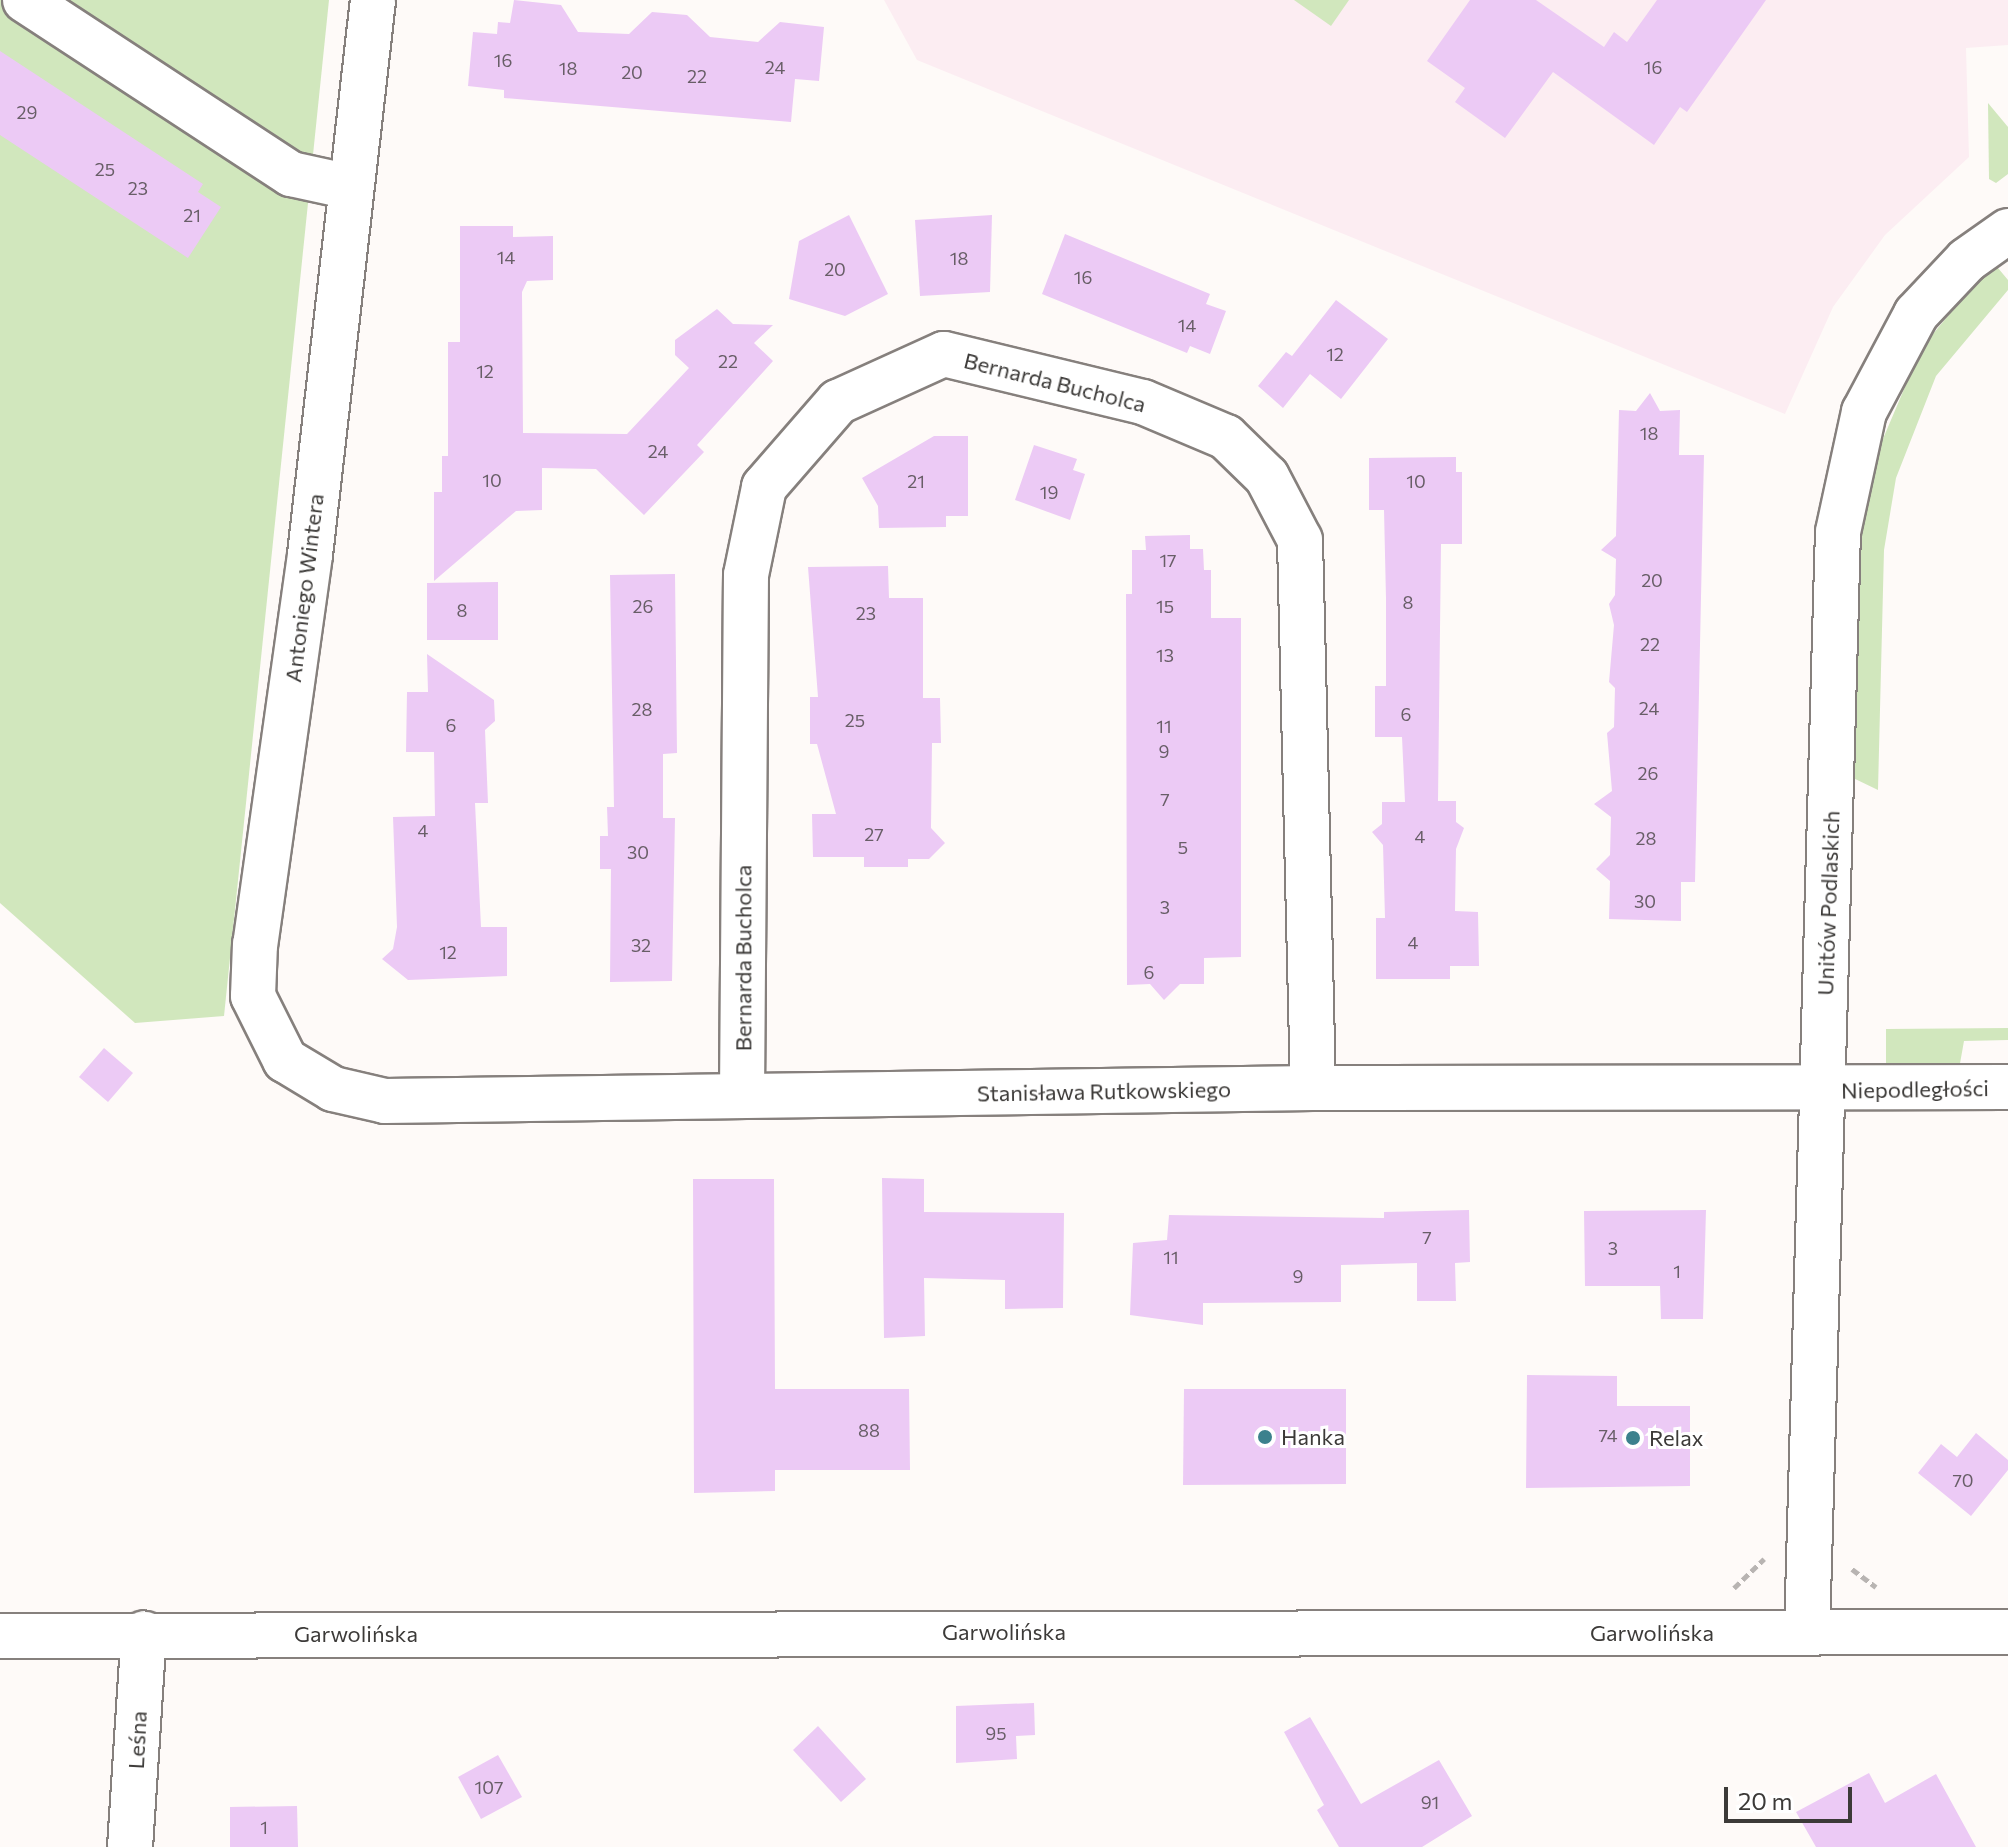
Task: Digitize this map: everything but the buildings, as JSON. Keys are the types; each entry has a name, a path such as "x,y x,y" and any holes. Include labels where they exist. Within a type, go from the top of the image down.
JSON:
{"street":[{"path":"25,0 291,174 351,187"},
{"name":"Antoniego Wintera","path":"373,0 253,996 285,1060 333,1089 385,1101"},
{"name":"Unitów Podlaskich","path":"1807,1633 1838,532 1864,412 1916,314 1967,260 2008,231"},
{"name":"Bernarda Bucholca","path":"742,1095 746,575 764,487 838,402 944,354 1143,402 1226,437 1267,477 1300,540 1313,1088"},
{"name":"Niepodległości","path":"1823,1090 2008,1087"},
{"name":"Stanisława Rutkowskiego","path":"385,1101 1313,1088 1823,1090"},
{"name":"Garwolińska","path":"0,1636 144,1633 2008,1632"},
{"name":"Leśna","path":"130,1847 144,1633"}],"path":[{"path":"1846,1561 1885,1592"}],"shaded area":[{"path":"884,0 2008,0 2008,45 1966,48 1969,157 1885,235 1833,307 1785,414 917,60"}],"green space":[{"path":"0,0 329,0 224,1016 135,1023 0,903"},
{"path":"1294,0 1349,0 1331,26"},
{"path":"1988,103 2008,127 2008,174 1996,183 1989,179"},
{"path":"1993,262 2008,280 2008,290 1936,376 1896,478 1884,550 1878,790 1851,777 1855,554 1868,474 1922,347"},
{"path":"2008,1028 2008,1040 1964,1041 1959,1069 1886,1072 1886,1029"}],"place":[{"name":"Hanka","path":"1265,1437"},
{"name":"Relax","path":"1633,1438"}]}
